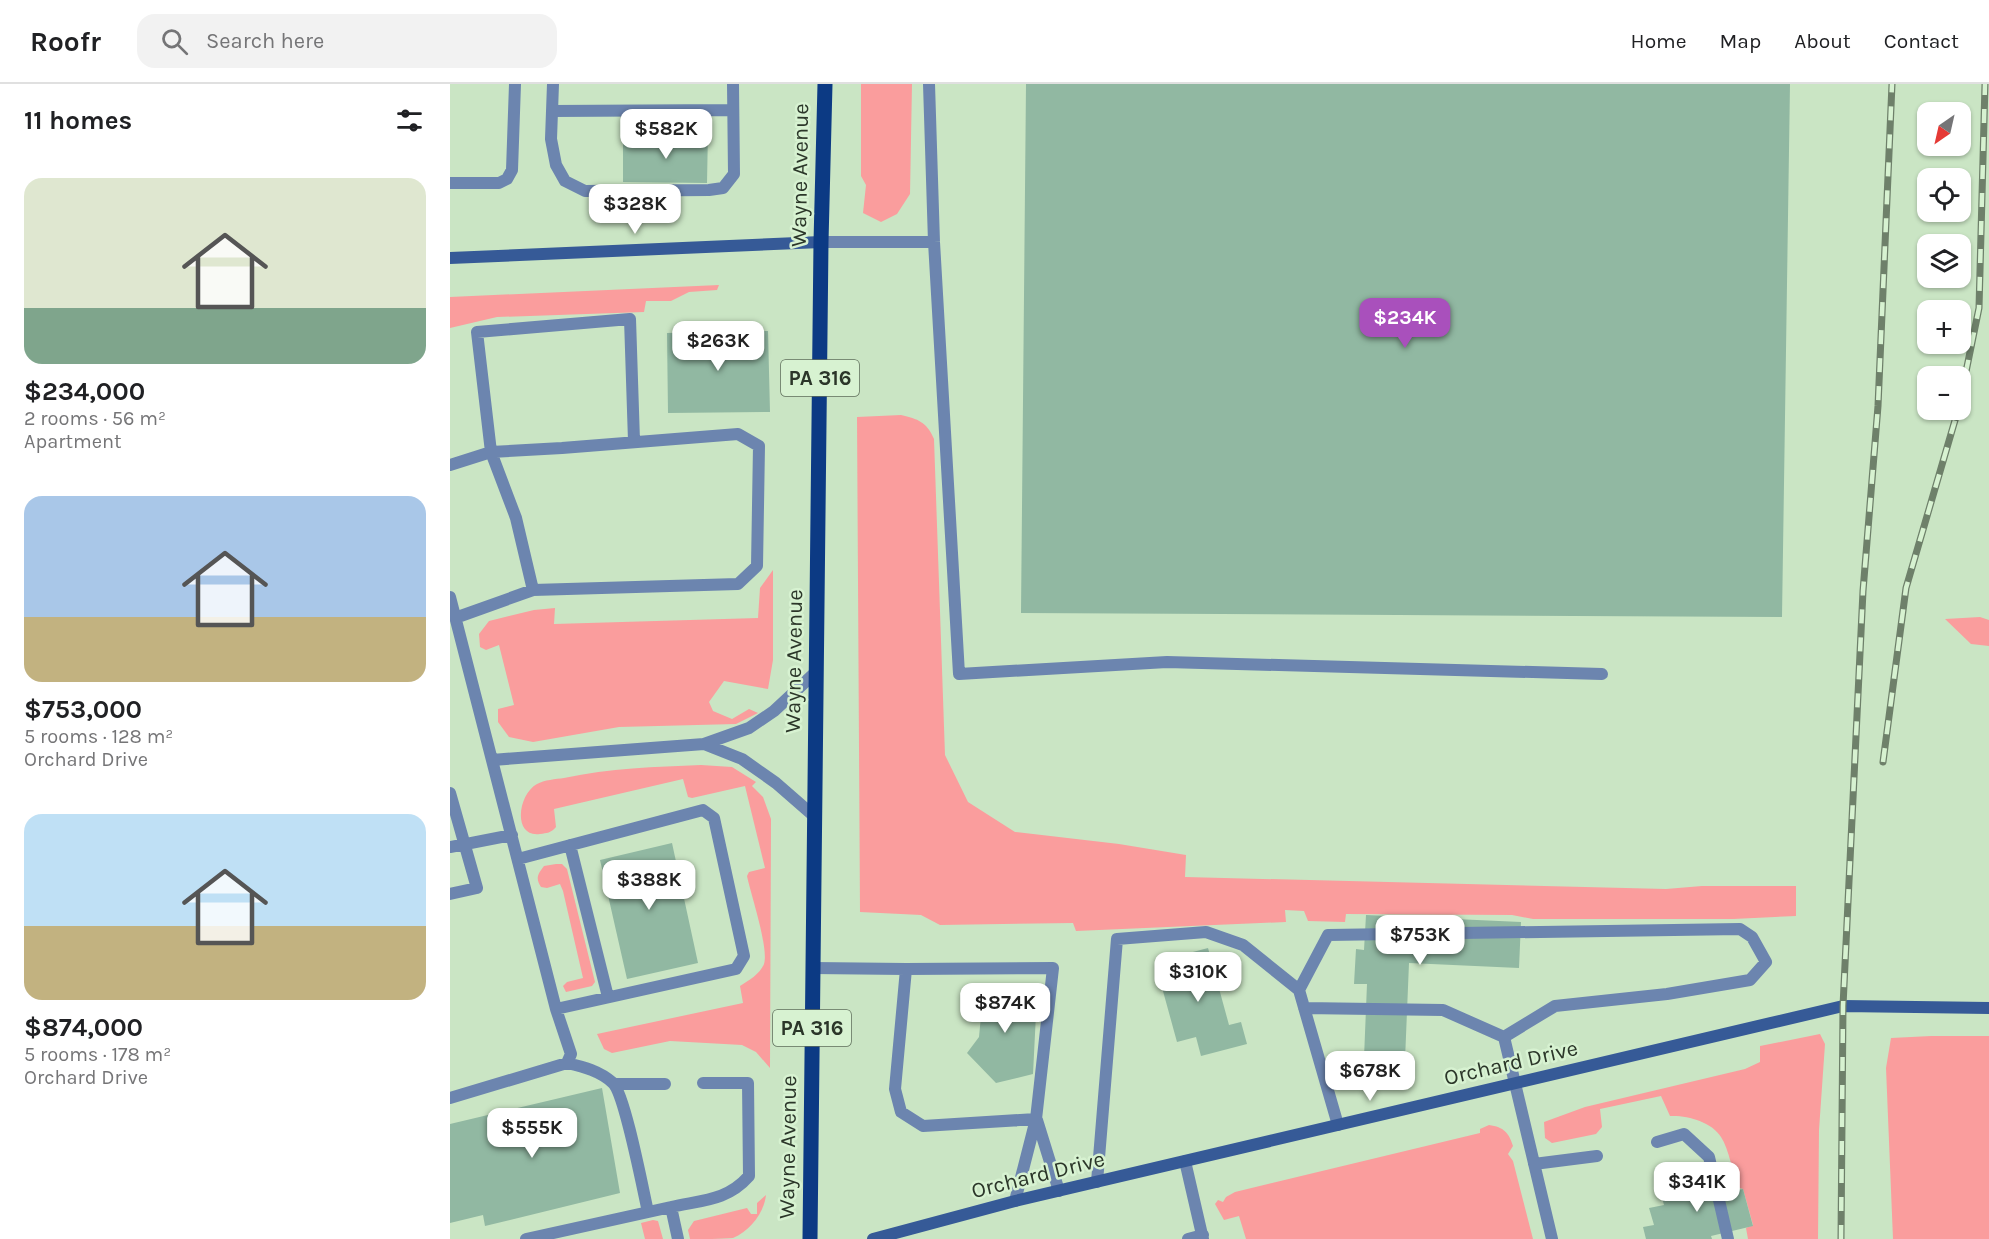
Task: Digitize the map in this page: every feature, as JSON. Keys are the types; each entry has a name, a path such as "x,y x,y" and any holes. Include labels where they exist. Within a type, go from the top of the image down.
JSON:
{"main road":[{"name":"Wayne Avenue","path":"810,1239 821,242 825,84"}],"street":[{"path":"450,258 821,242"},
{"name":"Orchard Drive","path":"873,1239 1015,1201 1843,1006 1989,1008"}],"lane":[{"path":"450,183 499,183 507,179 512,170 515,84"},
{"path":"553,84 551,139 556,165 565,181 585,191 723,188 734,174 733,84"},
{"path":"929,84 934,242 959,674 1167,662 1602,674"},
{"path":"552,111 733,110"},
{"path":"821,242 934,242"},
{"path":"533,590 516,518 491,452 477,332 630,319 634,441"},
{"path":"450,465 491,452 738,434 759,446 757,566 738,584 533,590 455,618"},
{"path":"450,597 556,1009 571,1054 567,1063"},
{"path":"492,760 704,744 749,728 774,711 817,672"},
{"path":"704,744 742,759 776,783 815,817"},
{"path":"450,793 477,888 450,894"},
{"path":"518,859 703,810 714,818 744,956 736,969 556,1009"},
{"path":"450,847 512,835"},
{"path":"570,846 608,997"},
{"path":"1299,990 1328,935 1740,929 1752,937 1766,962 1750,980 1667,994 1555,1006 1504,1037"},
{"path":"1097,1182 1117,939 1206,932 1243,945 1299,990 1338,1125"},
{"path":"813,968 1053,968 1036,1119 1015,1201"},
{"path":"906,969 895,1089 901,1112 923,1126 1036,1119"},
{"path":"1304,1008 1443,1010 1504,1037"},
{"path":"1504,1037 1552,1239"},
{"path":"450,1098 567,1063 594,1070 614,1084 622,1103 648,1212"},
{"path":"526,1239 722,1196 737,1189 749,1176 748,1083 703,1083"},
{"path":"614,1084 665,1084"},
{"path":"1036,1119 1059,1191"},
{"path":"1657,1142 1684,1134 1709,1157 1728,1239"},
{"path":"1534,1164 1597,1156"},
{"path":"1185,1161 1203,1237 1188,1239"},
{"path":"671,1207 678,1239"}],"shaded area":[{"path":"861,84 912,84 910,194 897,214 881,222 863,213 866,185 861,176"},
{"path":"719,285 717,290 689,292 671,301 646,301 644,312 497,317 450,328 450,297"},
{"path":"901,415 921,422 934,439 945,755 968,802 1015,832 1119,844 1186,855 1185,877 1666,889 1702,886 1796,886 1796,916 1733,919 1533,919 1512,915 1346,914 1345,922 1308,921 1304,911 1285,910 1286,922 1076,931 1073,923 940,925 921,915 860,912 857,417"},
{"path":"773,570 773,660 768,689 724,681 709,702 713,711 732,719 749,709 758,713 736,724 619,727 533,742 509,737 498,722 498,709 514,705 499,645 486,650 480,647 479,634 489,621 534,610 555,608 554,624 758,618 760,588"},
{"path":"1980,617 1989,620 1989,646 1971,644 1945,619"},
{"path":"701,765 732,767 756,782 752,786 763,797 771,819 770,1068 756,1052 742,1045 670,1041 612,1053 604,1049 597,1034 743,1003 740,986 760,971 765,956 762,934 747,876 749,872 765,868 745,786 692,798 688,797 683,779 554,809 556,827 547,833 531,833 522,823 522,805 526,797 531,789 543,782 615,770"},
{"path":"562,864 567,869 595,982 592,986 566,992 563,986 567,982 583,978 563,891 560,884 547,888 541,887 538,879 544,866"},
{"path":"1820,1034 1825,1044 1819,1130 1818,1239 1748,1239 1746,1228 1753,1225 1743,1189 1737,1187 1729,1154 1721,1137 1712,1127 1698,1120 1670,1116 1661,1096 1600,1109 1602,1127 1596,1134 1552,1143 1545,1138 1544,1122 1585,1107 1745,1069 1760,1062 1760,1046"},
{"path":"1989,1036 1989,1239 1893,1239 1886,1068 1891,1038"},
{"path":"1489,1125 1499,1127 1508,1134 1513,1146 1508,1154 1513,1161 1533,1239 1246,1239 1239,1216 1224,1220 1215,1204 1218,1200 1223,1202 1226,1197 1235,1192 1480,1133 1480,1129"},
{"path":"766,1195 759,1215 739,1235 733,1238 690,1239 688,1230 694,1221 747,1208 751,1214 757,1214 757,1203"},
{"path":"658,1221 663,1239 645,1239 641,1223"}],"building":[{"path":"1026,84 1790,84 1782,617 1021,613"},
{"path":"708,130 707,183 623,182 623,137 695,140 695,132"},
{"path":"768,331 770,412 668,413 667,333"},
{"path":"672,843 698,963 627,979 600,860"},
{"path":"1366,915 1521,922 1519,968 1409,963 1405,1060 1364,1058 1367,984 1354,984 1356,949 1364,950"},
{"path":"1208,948 1229,1025 1241,1022 1247,1044 1201,1056 1196,1037 1177,1042 1155,962"},
{"path":"979,990 1037,994 1033,1074 996,1083 967,1053 979,1037 981,1016 965,1003"},
{"path":"602,1088 620,1193 485,1226 483,1215 450,1223 450,1124"},
{"path":"1697,1178 1702,1198 1743,1189 1753,1226 1711,1236 1712,1239 1646,1239 1643,1227 1654,1225 1649,1208 1664,1205 1659,1187"}],"railway":[{"path":"1841,1239 1843,1006 1863,591 1878,406 1892,84"},
{"path":"1967,366 1979,308 1985,84"},
{"path":"1883,762 1906,588 1955,420"}]}
